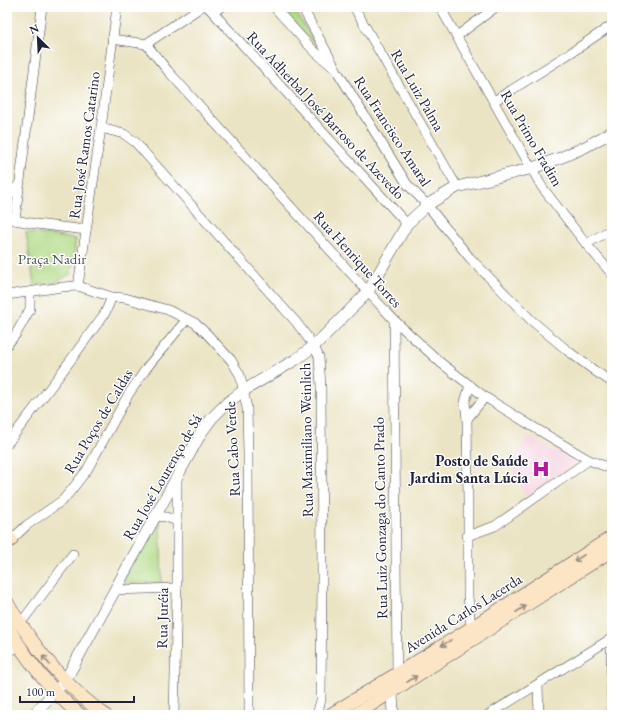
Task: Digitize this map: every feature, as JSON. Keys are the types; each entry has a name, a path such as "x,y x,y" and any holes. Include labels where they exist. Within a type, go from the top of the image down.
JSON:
{"main road":[{"name":"Avenida Carlos Lacerda","path":"355,715 392,692 468,634 612,537"},
{"name":"Avenida Carlos Lacerda","path":"334,714 397,674 612,550"},
{"path":"7,602 20,624 46,661 76,693 105,715"},
{"path":"7,626 18,645 55,692 80,715"}],"street":[{"path":"42,7 19,184 11,217 36,224 86,230"},
{"name":"Rua José Ramos Catarino","path":"78,286 117,7"},
{"path":"112,39 146,44 201,7"},
{"name":"Rua Adherbal José Barroso de Azevedo","path":"208,7 407,224"},
{"name":"Rua Francisco Amaral","path":"274,7 313,50 337,71"},
{"name":"Rua Francisco Amaral","path":"302,7 337,71 407,184 427,205 470,258 531,320 574,355 612,382"},
{"name":"Rua Luiz Palma","path":"354,7 457,187"},
{"name":"Rua Primo Fradim","path":"440,7 533,168 542,187 586,244 612,274"},
{"path":"457,36 496,7"},
{"path":"494,101 612,25"},
{"name":"Rua Henrique Torres","path":"146,44 173,76 368,292 394,320 441,363 485,397 535,428 589,460 612,469"},
{"name":"Rua Maximiliano Weinlich","path":"101,128 124,134 135,142 296,322 314,346 319,357 321,386 322,577 321,700 317,715"},
{"name":"Rua José Lourenço de Sá","path":"35,713 65,681 201,434 212,418 227,403 243,391 314,346 368,292 407,224 427,205 457,187 533,168 586,147 612,132"},
{"path":"7,198 19,184"},
{"path":"586,244 612,229"},
{"name":"Rua Cabo Verde","path":"7,295 78,286 112,297 125,298 168,310 187,319 207,334 231,360 240,375 247,408 249,715"},
{"path":"7,345 16,334 30,309 30,292"},
{"path":"7,444 59,376 104,313 112,297"},
{"name":"Rua Poços de Caldas","path":"8,541 27,524 63,500 73,488 87,470 128,395 148,366 187,319"},
{"name":"Rua Luiz Gonzaga do Canto Prado","path":"393,715 392,692 397,674 394,320"},
{"path":"468,634 467,420 465,402 470,385"},
{"path":"467,420 485,397"},
{"path":"467,536 495,526 589,460"},
{"name":"Rua Juréia","path":"174,715 177,588 177,480"},
{"path":"157,516 177,521"},
{"path":"20,624 73,554"},
{"path":"116,590 177,588"},
{"path":"488,715 612,638"},
{"path":"612,638 612,715"},
{"path":"7,654 18,645"},
{"path":"538,684 539,715"},
{"path":"321,700 334,714"}],"lane":[{"path":"215,14 225,7"}],"shaded area":[{"name":"Posto de Saúde Jardim Santa Lúcia","path":"528,436 577,462 526,497 511,464"}],"green space":[{"path":"277,7 293,7 315,44"},
{"name":"Praça Nadir","path":"26,232 76,239 71,274 54,283 34,285"},
{"path":"160,515 162,583 122,583"}],"place":[{"name":"Posto de Saúde Jardim Santa Lúcia","path":"541,469"}]}
